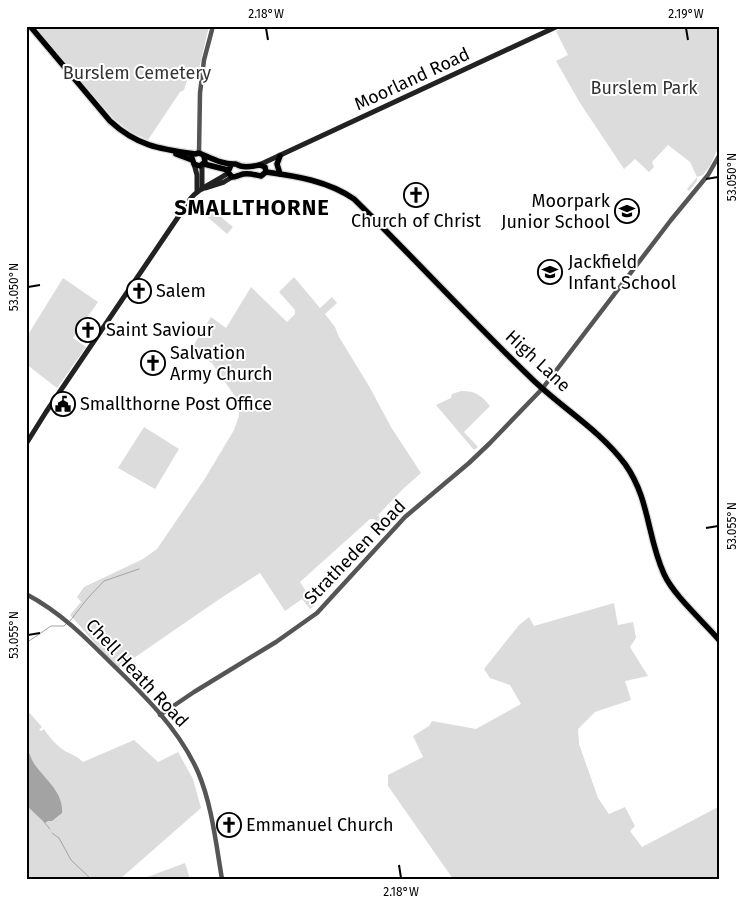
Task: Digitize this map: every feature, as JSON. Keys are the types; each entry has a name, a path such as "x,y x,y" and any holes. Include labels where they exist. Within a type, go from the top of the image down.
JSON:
{"main road":[{"path":"30,26 110,121 122,132 147,145 205,160 200,190"},
{"name":"Moorland Road","path":"257,166 558,26"},
{"path":"279,156 277,164 280,174"},
{"name":"Moorland Road","path":"266,170 279,156"},
{"path":"197,158 203,165 230,171"},
{"path":"26,444 187,204 200,190 219,184 230,171 236,164 240,167 262,165 266,170 261,176 255,174 237,177 230,171 197,158"},
{"path":"197,158 197,175 200,190"},
{"path":"255,174 254,171 257,166"},
{"path":"240,167 240,175"},
{"name":"High Lane","path":"266,170 292,175 337,188 354,199 542,389 608,445 625,465 642,496 657,555 665,576 720,640"}],"street":[{"path":"197,158 200,93 204,60 213,26"},
{"name":"Stratheden Road","path":"160,715 276,642 325,606 405,517 490,443 542,389 671,220 708,175 720,154"},
{"name":"Chell Heath Road","path":"26,594 69,622 153,705 178,735 188,751 201,780 222,879"}],"green space":[{"name":"Burslem Cemetery","path":"33,26 209,26 199,69 191,68 184,90 180,92 148,140 131,132 114,119"},
{"name":"Burslem Park","path":"566,26 720,26 720,144 710,166 703,175 697,177 690,162 668,145 652,162 654,167 649,172 635,159 624,169 580,103 556,61 568,55 556,31"},
{"path":"697,177 697,181 689,191 687,189"},
{"path":"209,207 233,227 227,234 203,213"},
{"path":"294,277 320,308 332,297 337,303 325,314 335,327 391,427 421,473 378,515 385,527 381,529 374,519 370,519 300,582 315,605 310,609 302,599 285,611 260,573 118,669 70,615 81,602 77,597 84,587 143,559 157,549 204,480 234,430 239,416 239,404 236,398 212,363 190,351 211,317 226,328 251,287 287,322 295,314 295,310 279,292"},
{"path":"63,278 98,302 73,338 86,347 57,388 26,364 26,338"},
{"path":"461,391 478,394 490,406 464,432 478,447 474,450 436,405 451,398 452,394"},
{"path":"144,427 179,449 155,489 118,468"},
{"path":"614,603 618,625 633,622 636,638 630,647 648,676 625,681 631,700 595,712 578,729 579,744 598,798 609,814 625,807 635,826 630,831 642,847 720,806 720,879 453,879 388,786 388,775 423,757 413,736 429,726 432,721 476,729 521,704 510,685 490,678 484,669 519,625 529,617 534,626"},
{"path":"26,709 42,727 39,730 44,729 59,747 83,762 134,740 158,762 178,752 193,779 201,808 120,879 26,879"},
{"path":"185,863 190,879 142,879"}],"shaded area":[{"path":"26,747 34,763 60,799 62,813 52,821 45,823 26,805"}],"waterway":[{"path":"70,621 104,581 139,569"},
{"path":"26,643 51,626 64,626 67,623"},
{"path":"44,822 50,829"},
{"path":"52,833 59,838 71,860 91,879"}],"place":[{"name":"Church of Christ","path":"416,195"},
{"name":"Moorpark Junior School","path":"627,211"},
{"name":"Jackfield Infant School","path":"550,272"},
{"name":"Salem","path":"139,291"},
{"name":"Saint Saviour","path":"88,330"},
{"name":"Salvation Army Church","path":"153,363"},
{"name":"Smallthorne Post Office","path":"63,404"},
{"name":"Emmanuel Church","path":"229,825"}],"district":[{"name":"SMALLTHORNE","path":"252,207"}]}
